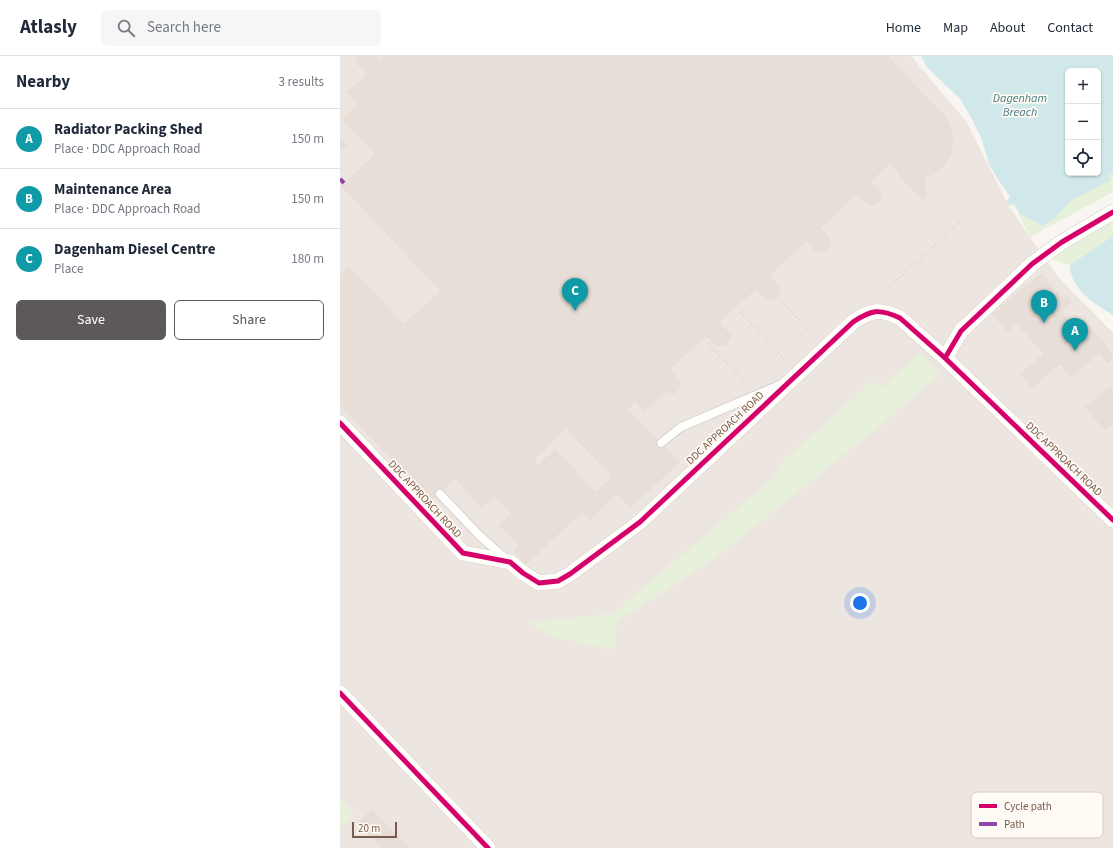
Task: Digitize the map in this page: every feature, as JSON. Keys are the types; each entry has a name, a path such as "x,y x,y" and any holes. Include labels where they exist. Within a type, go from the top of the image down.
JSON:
{"street":[{"path":"945,358 961,331 1032,264 1062,242 1113,212"},
{"name":"DDC APPROACH ROAD","path":"340,423 463,553 510,562 523,573 539,583 558,581 570,574 640,522 791,373 853,322 872,312 891,314 900,318 945,358 1113,520"},
{"path":"340,693 488,848"}],"lane":[{"path":"660,443 681,427 791,373"},
{"path":"440,494 480,536 510,562"}],"path":[{"path":"885,291 969,214"},
{"path":"782,302 818,340"},
{"path":"740,312 791,373"},
{"path":"708,342 751,387 757,385"}],"shaded area":[{"path":"340,56 911,56 966,121 1010,208 1058,277 1113,333 1113,848 340,848"}],"green space":[{"path":"1113,172 1113,192 1030,237 1014,204 1070,201 1110,180 1108,176"},
{"path":"1113,220 1113,236 1070,265 1044,257"},
{"path":"921,352 940,374 881,425 721,554 617,622 615,650 552,637 528,622 612,614 774,477 781,463 873,380 881,388"},
{"path":"340,798 355,814 340,828"}],"water":[{"name":"Dagenham Breach","path":"921,56 1113,56 1113,172 1108,176 1111,180 1070,201 1056,217 1043,226 1020,214 1014,204 1010,206 1006,202 1010,197 989,164 981,137 960,99 927,67"},
{"path":"1113,236 1113,316 1083,293 1072,277 1070,265"}],"building":[{"path":"356,56 376,56 380,61 385,56 888,56 945,116 951,127 953,135 952,153 942,168 935,174 924,178 927,195 922,200 898,175 899,173 890,164 871,181 881,193 881,198 878,204 874,206 867,205 857,194 821,228 831,240 828,251 819,253 814,250 807,241 770,275 781,287 781,292 778,298 773,300 766,299 756,289 720,322 731,335 731,339 727,345 721,347 716,346 706,336 670,369 680,382 681,386 677,392 673,394 665,392 645,412 635,402 628,409 680,462 630,508 617,494 590,520 582,512 526,565 513,550 518,545 498,525 511,513 495,496 482,508 455,479 431,502 340,405 340,274 349,266 404,324 440,291 341,186 375,154 342,119 358,103 347,92 366,74 357,64","holes":["566,429 612,477 596,492 555,449 538,465 534,460"]},
{"path":"340,137 347,145 340,152"},
{"path":"1041,273 1055,289 1048,295 1050,298 1057,291 1062,298 1066,294 1072,302 1061,311 1075,327 1084,319 1113,355 1113,359 1108,364 1099,354 1071,377 1060,364 1032,388 1020,374 1043,354 1017,324 1007,332 992,314"},
{"path":"1110,387 1113,391 1113,425 1105,431 1085,407"},
{"path":"372,809 409,848 381,848 357,823"}],"marked path":[{"path":"340,179 344,183"}],"cycle path":[{"path":"945,358 961,331 1032,264 1062,242 1113,212"},
{"path":"340,423 463,553 510,562 523,573 539,583 558,581 570,574 640,522 853,322 870,313 881,312 900,318 945,358 1113,520"},
{"path":"340,693 488,848"}],"place":[{"name":"Dagenham Diesel Centre","path":"575,311"},
{"name":"Maintenance Area","path":"1044,323"},
{"name":"Radiator Packing Shed","path":"1075,351"}]}
